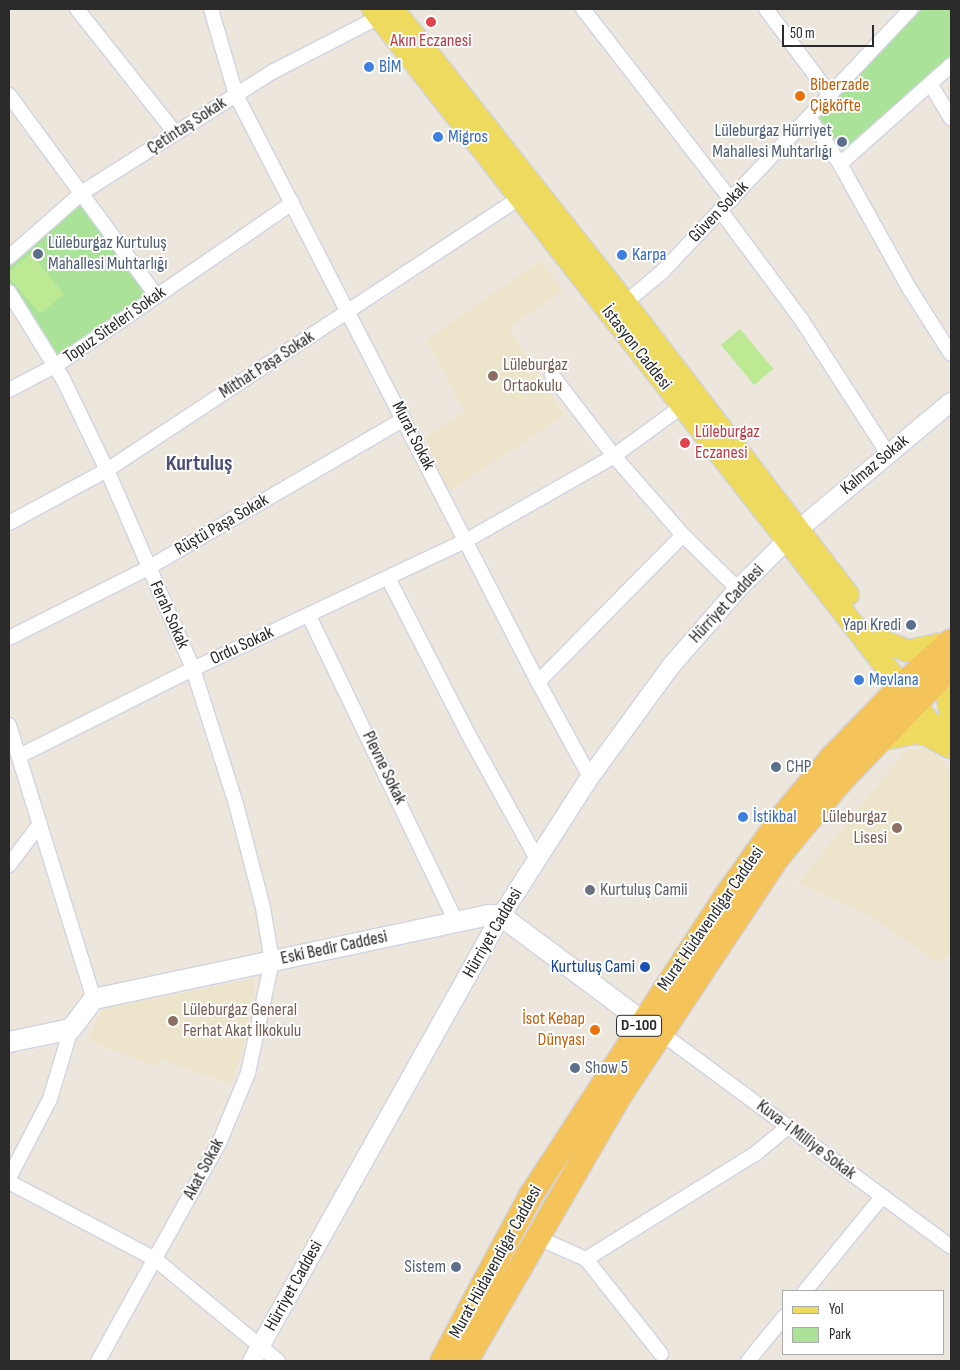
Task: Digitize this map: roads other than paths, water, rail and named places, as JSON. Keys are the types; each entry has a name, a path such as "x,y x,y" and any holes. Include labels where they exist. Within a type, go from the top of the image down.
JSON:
{"highway":[{"name":"Murat Hüdavendigar Caddesi","path":"442,1361 531,1195 778,857 840,781 879,740 913,690 951,642"},
{"name":"Murat Hüdavendigar Caddesi","path":"466,1361 536,1237 619,1097 652,1027 782,817 872,714 951,667"}],"main road":[{"name":"İstasyon Caddesi","path":"382,11 618,309 951,741"},
{"path":"872,714 880,691 878,646 908,651 951,642"},
{"path":"951,678 947,694 951,717"},
{"path":"879,740 916,733 951,741"},
{"name":"Eski Bedir Caddesi","path":"94,998 490,915 501,916"},
{"path":"501,916 652,1027"},
{"path":"9,1042 71,1029 94,998"}],"street":[{"path":"77,9 176,134"},
{"name":"Murat Sokak","path":"210,9 236,95 538,682 590,777"},
{"path":"584,9 731,200"},
{"path":"766,9 830,95"},
{"name":"Güven Sokak","path":"618,309 662,271 911,9"},
{"name":"Çetintaş Sokak","path":"9,257 83,192 274,71 382,11"},
{"path":"840,164 951,65"},
{"path":"931,84 951,118"},
{"path":"9,95 83,192 156,295"},
{"path":"809,117 840,164 910,288 951,354"},
{"name":"Mithat Paşa Sokak","path":"9,523 107,470 526,193"},
{"name":"Topuz Siteleri Sokak","path":"9,390 55,366 292,203"},
{"path":"720,210 802,319 888,454"},
{"name":"Ferah Sokak","path":"9,292 55,366 107,470 193,669 236,804 263,908 272,961"},
{"path":"552,375 614,456 683,535 738,589"},
{"name":"Ordu Sokak","path":"19,756 193,669 466,540 614,456 689,401"},
{"name":"Kalmaz Sokak","path":"792,535 951,402"},
{"name":"Rüştü Paşa Sokak","path":"9,638 148,568 404,419"},
{"path":"538,682 683,535"},
{"name":"Hürriyet Caddesi","path":"256,1354 501,916 590,777 671,666 738,589 792,535"},
{"path":"388,578 467,732 537,859"},
{"name":"Plevne Sokak","path":"308,616 456,922"},
{"path":"9,725 94,998"},
{"path":"9,866 40,824"},
{"name":"Akat Sokak","path":"98,1361 220,1143 248,1073 272,961"},
{"name":"Kuva-i Milliye Sokak","path":"652,1027 951,1247"},
{"path":"9,1178 50,1099 71,1029"},
{"path":"586,1259 755,1154 788,1127"},
{"path":"9,1182 156,1259 256,1354 278,1361"},
{"path":"806,1290 882,1197"},
{"path":"536,1237 586,1259 661,1354"},
{"path":"748,1361 782,1319"}],"place":[{"name":"Akın Eczanesi","path":"431,22"},
{"name":"BİM","path":"369,67"},
{"name":"Biberzade Çiğköfte","path":"800,96"},
{"name":"Migros","path":"438,137"},
{"name":"Lüleburgaz Hürriyet Mahallesi Muhtarlığı","path":"842,142"},
{"name":"Lüleburgaz Kurtuluş Mahallesi Muhtarlığı","path":"38,254"},
{"name":"Karpa","path":"622,255"},
{"name":"Lüleburgaz Ortaokulu","path":"493,376"},
{"name":"Lüleburgaz Eczanesi","path":"685,443"},
{"name":"Yapı Kredi","path":"911,625"},
{"name":"Mevlana","path":"859,680"},
{"name":"CHP","path":"776,767"},
{"name":"İstikbal","path":"743,817"},
{"name":"Lüleburgaz Lisesi","path":"897,828"},
{"name":"Kurtuluş Camii","path":"590,890"},
{"name":"Kurtuluş Cami","path":"645,967"},
{"name":"Lüleburgaz General Ferhat Akat İlkokulu","path":"173,1021"},
{"name":"İsot Kebap Dünyası","path":"595,1030"},
{"name":"Show 5","path":"575,1068"},
{"name":"Sistem","path":"456,1267"}],"district":[{"name":"Kurtuluş","path":"199,464"}]}
